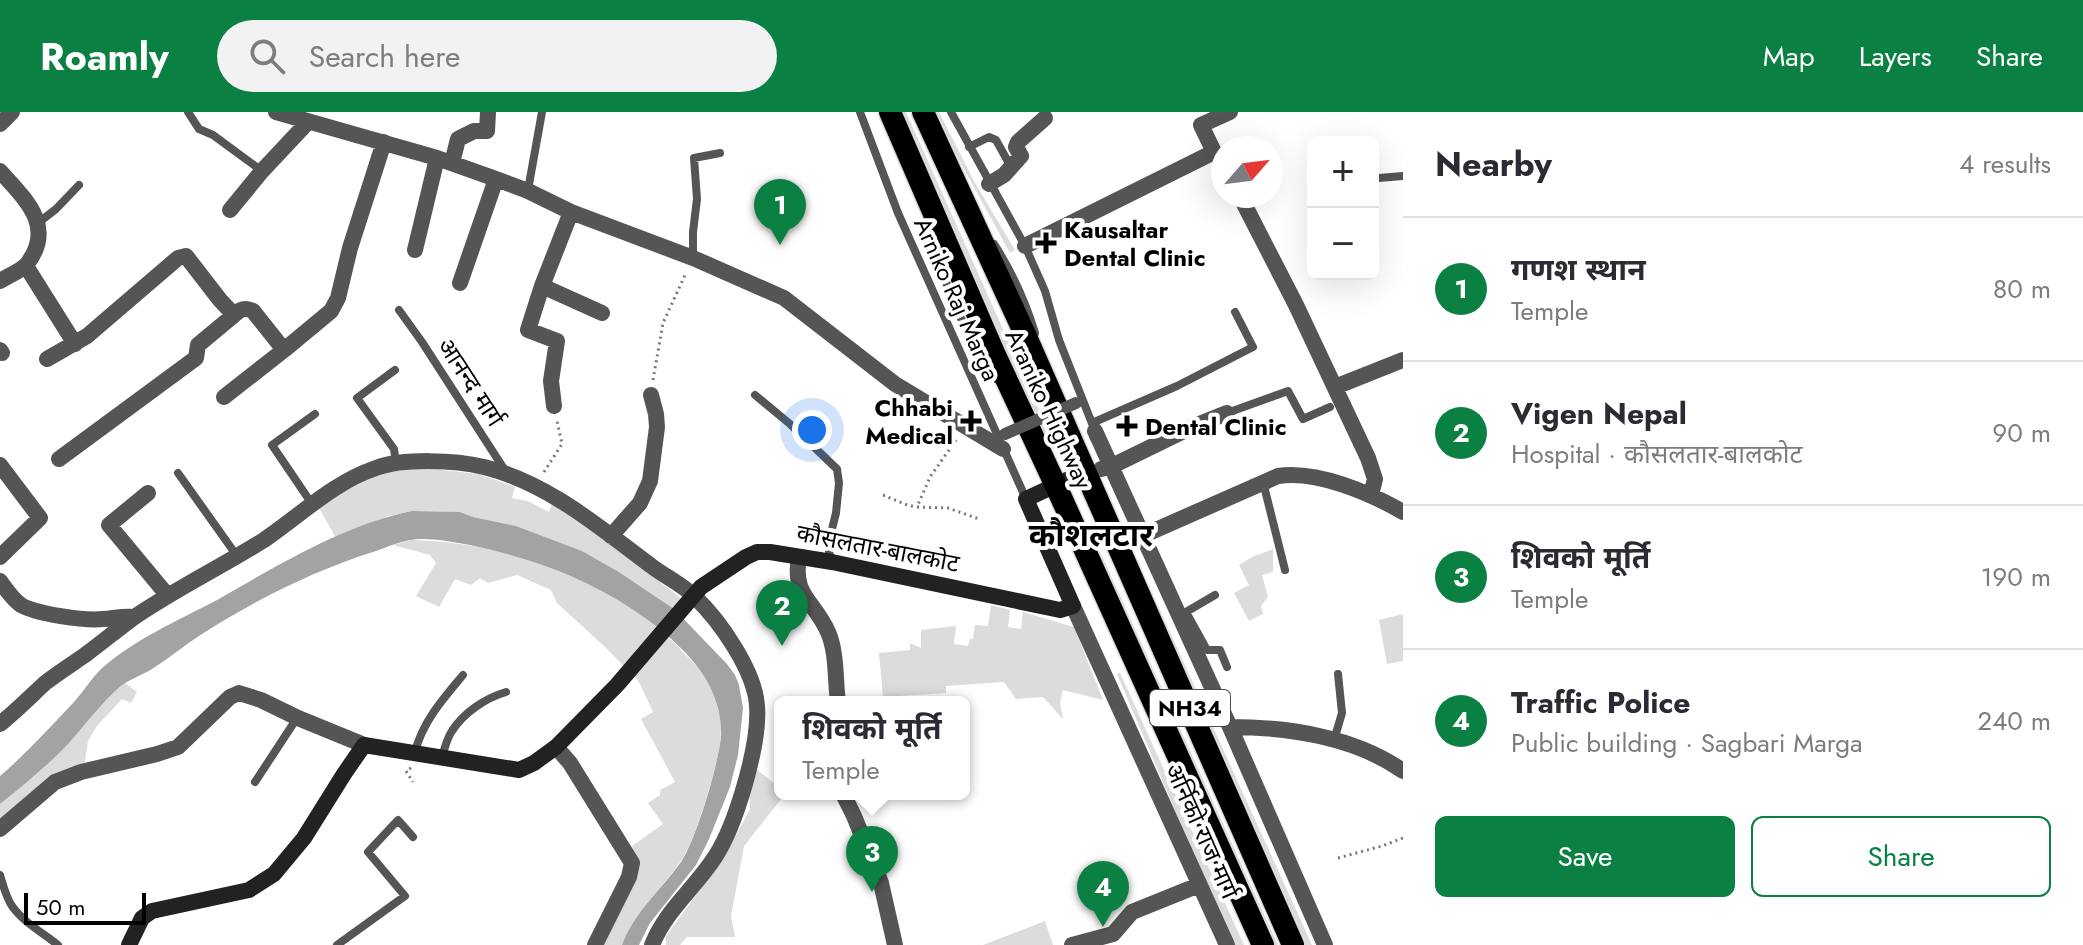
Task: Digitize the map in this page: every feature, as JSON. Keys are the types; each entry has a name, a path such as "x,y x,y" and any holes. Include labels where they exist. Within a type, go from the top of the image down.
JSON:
{"highway":[{"name":"Araniko Highway","path":"890,112 989,341 1263,945"},
{"name":"Araniko Highway","path":"923,112 1065,402 1084,472 1293,945"}],"main road":[{"path":"1073,606 1026,499 1084,472"},
{"name":"कौसलतार-बालकोट","path":"364,745 416,758 442,756 519,770 534,763 556,747 617,685 710,580 757,552 832,562 1060,610 1073,606"},
{"path":"129,945 142,918 152,911 249,890 274,874 304,838 364,745"}],"street":[{"path":"0,124 12,112"},
{"path":"276,112 445,160 693,258 784,298 895,384 965,427 1004,441 1065,402"},
{"path":"415,250 445,160 458,139 474,131 487,131 488,112"},
{"path":"1025,246 1214,152 1201,125 1230,112"},
{"path":"989,184 1011,168 1021,156 1016,147 1018,142 1047,115"},
{"path":"230,210 308,122"},
{"path":"224,397 331,311 338,298 350,248 384,142"},
{"path":"0,171 24,199 38,223 39,232 26,266 0,281"},
{"path":"460,283 496,179"},
{"path":"1246,208 1296,305 1373,471 1375,479 1371,495"},
{"path":"554,406 551,381 557,341 528,330 571,212"},
{"path":"47,359 87,336 178,258 186,256 234,315"},
{"path":"26,266 75,344"},
{"path":"542,286 602,313"},
{"path":"59,459 196,358 198,345 244,309 253,311 284,350"},
{"path":"1335,387 1403,360"},
{"path":"611,536 640,503 650,481 657,427 651,395"},
{"path":"1084,472 1110,467 1227,413"},
{"path":"1094,427 1142,536 1182,614 1325,945"},
{"path":"0,724 46,683 135,617 284,526 332,489 376,468 396,463 441,462 483,467 535,486 568,506 692,600 744,661 754,686 758,704 755,745 730,825 717,855 669,912 652,945"},
{"path":"0,465 40,518 0,557"},
{"path":"1142,536 1278,476 1302,475 1371,495 1403,512"},
{"path":"148,493 109,525 168,596"},
{"path":"799,557 796,578 828,633 837,696"},
{"path":"0,581 18,603 31,609 101,620 120,615 135,617"},
{"name":"अर्निको राज मार्ग","path":"1073,606 1227,945"},
{"path":"0,829 55,782 81,772 178,747 230,697 239,693 364,745"},
{"path":"1230,727 1292,730 1368,751 1403,771"},
{"path":"556,747 570,763 632,863 629,877 595,945"},
{"path":"846,800 881,883 895,945"},
{"path":"1072,945 1115,940 1132,912 1199,885"}],"lane":[{"path":"188,112 199,129 213,135 262,171"},
{"path":"528,191 542,112"},
{"name":"Arniko Raj Marga","path":"860,112 898,213 1004,441 1026,499"},
{"path":"951,112 1025,246 1045,291 1059,340 1094,427 1253,347 1235,312"},
{"path":"969,147 989,137 996,140 1011,168"},
{"path":"693,258 697,199 694,158 720,153"},
{"path":"1379,178 1403,176"},
{"path":"38,223 79,185"},
{"name":"आनन्द मार्ग","path":"399,310 508,476"},
{"path":"395,370 357,398 394,449 396,463"},
{"path":"1227,413 1288,391 1303,419 1330,407"},
{"path":"755,395 837,469 839,483 829,552 832,562"},
{"path":"312,504 272,445 315,414"},
{"path":"178,473 237,556"},
{"path":"1263,482 1285,570"},
{"path":"1215,595 1182,614 1207,650 1220,650 1227,667"},
{"path":"1334,741 1342,713 1338,674"},
{"path":"416,758 424,727 437,705 463,675"},
{"path":"442,756 451,731 467,714 492,696 506,692"},
{"path":"255,782 298,718"},
{"path":"337,945 405,896 368,852 398,820 413,837"},
{"path":"0,875 7,898 19,915 58,945"}],"path":[{"path":"651,395 663,323 693,258"},
{"path":"535,486 562,444 554,406"},
{"path":"917,507 930,477 965,427"},
{"path":"883,495 907,505 948,508 979,519"},
{"path":"413,782 406,771 416,758"},
{"path":"1338,858 1403,838"}],"shaded area":[{"path":"900,112 906,112 1053,441 1050,443 1040,428"},
{"path":"935,112 939,112 975,183 1015,250 1010,253 947,138"},
{"path":"425,468 478,474 515,487 512,498 528,501 549,512 552,504 683,600 674,609 582,551 516,526 460,512 412,511 389,516 336,538 318,506 385,472"},
{"path":"1114,509 1312,945 1304,945 1110,512"},
{"path":"412,511 460,512 516,526 582,551 674,609 735,675 743,708 738,755 730,787 696,865 650,923 639,945 622,945 641,912 681,862 706,801 721,736 720,715 714,696 694,662 680,647 648,620 613,597 554,569 470,545 425,539 402,542 308,577 243,609 121,686 60,752 0,804 0,776 114,658 157,631 311,548 361,526"},
{"path":"411,540 486,548 560,570 595,586 658,628 691,660 710,687 721,723 716,764 701,814 681,861 641,911 622,945 601,945 639,865 632,846 663,824 648,803 660,795 660,790 675,782 641,719 653,712 639,682 557,603 551,590 517,575 488,583 480,578 471,585 455,579 439,607 416,596 436,563 430,555 393,545"},
{"path":"1273,549 1273,572 1262,575 1268,597 1261,606 1263,614 1249,621 1234,593 1249,585 1239,565"},
{"path":"1102,556 1278,945 1272,945 1099,557"},
{"path":"991,605 1010,610 1008,627 1021,629 1023,612 1074,627 1103,700 1063,690 1060,703 1063,719 1043,697 1016,699 1004,682 946,686 946,693 883,696 879,653 910,650 910,643 921,648 921,630 956,626 954,644 968,646 970,639 973,639 975,625 988,626"},
{"path":"1403,614 1403,661 1387,664 1379,620"},
{"path":"1120,673 1244,945 1232,945 1117,674"},
{"path":"125,683 137,692 131,703 122,699 97,726 88,741 84,767 0,821 0,804 38,773 101,703"},
{"path":"756,769 774,783 774,800 780,800 744,846 731,916 735,937 687,937 680,945 666,945 666,936 725,856 750,809 749,782"},
{"path":"1045,921 1053,945 983,945"}],"place":[{"name":"Kausaltar Dental Clinic","path":"1046,243"},
{"name":"गणश स्थान","path":"780,245"},
{"name":"Chhabi Medical","path":"971,421"},
{"name":"Dental Clinic","path":"1127,426"},
{"name":"Vigen Nepal","path":"782,646"},
{"name":"शिवको मूर्ति","path":"872,892"},
{"name":"Traffic Police","path":"1103,927"}],"district":[{"name":"कौशलटार","path":"1091,535"}]}
